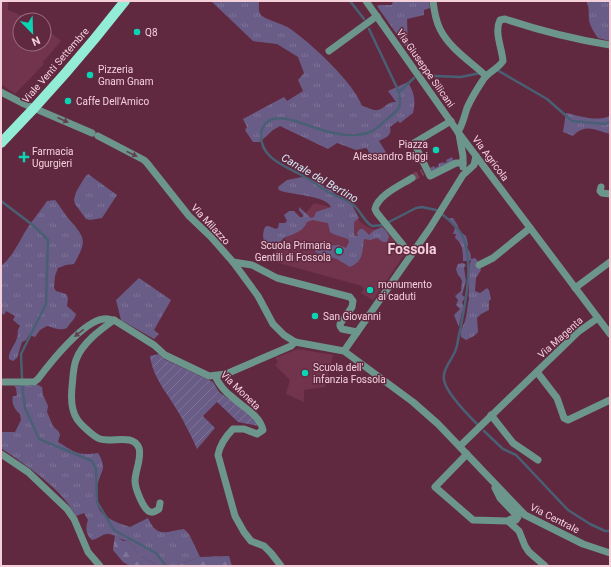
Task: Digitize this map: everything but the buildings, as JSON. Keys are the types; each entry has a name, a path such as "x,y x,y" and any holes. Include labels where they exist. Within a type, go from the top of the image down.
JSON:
{"main road":[{"name":"Viale Venti Settembre","path":"1,143 34,108 102,30 125,1"}],"street":[{"name":"Via Giuseppe Silicani","path":"366,1 458,132"},
{"path":"433,1 439,28 445,38 453,48 486,76"},
{"path":"330,52 377,16"},
{"name":"Via Agricola","path":"610,45 582,41 548,33 503,19 500,20 498,23 498,32 503,61 496,70 486,76 468,106 463,124 458,132 484,164 610,334"},
{"name":"Via Milazzo","path":"1,92 95,134 144,160 189,216 211,237 233,262 258,296 273,324 284,335 295,342 344,351"},
{"path":"344,351 411,255 463,176 474,165 476,156 469,157 463,163 456,164 430,176 425,171 414,143 450,121"},
{"path":"458,132 461,144 463,176"},
{"path":"411,255 377,213 376,209 377,204 392,190 412,178"},
{"path":"601,187 600,191 602,193 610,194"},
{"path":"479,264 493,258 530,228"},
{"path":"233,262 252,265 277,278 350,297 352,307 340,326 342,328 357,332"},
{"path":"575,288 610,262"},
{"path":"1,382 34,382 72,339 84,329 104,318 114,320"},
{"name":"Via Magenta","path":"460,446 578,332 598,318"},
{"path":"114,320 90,340 76,359 71,397 74,412 77,420 98,438 106,440 131,440 136,443 140,454 135,482 139,495 147,510 151,512 159,509 160,503"},
{"name":"Via Moneta","path":"114,320 154,345 165,355 209,376 215,376 230,396 248,409 262,425 263,430 257,434 244,429 233,429 224,438 220,446 218,456 235,516 244,532 251,541 264,546 281,566"},
{"path":"215,376 226,374 291,346 295,342"},
{"name":"Via Centrale","path":"344,351 413,402 438,424 525,515 583,544 610,552"},
{"name":"Via Magenta","path":"537,372 557,398 564,418 568,420 610,400"},
{"path":"489,417 513,443 538,460"},
{"path":"1,454 28,472 67,509 74,519 88,552 100,566"},
{"path":"467,454 435,488 473,520 516,520 518,517 500,498 494,483"},
{"path":"508,521 519,531 529,552 545,566"}],"shaded area":[{"path":"1,1 8,1 8,10 13,12 12,52 52,52 43,62 44,64 15,94 1,84"},
{"path":"52,34 61,41 52,52"},
{"name":"Scuola Primaria Gentili di Fossola","path":"314,203 350,212 364,225 372,229 384,226 400,246 404,255 373,300 361,293 364,288 362,286 268,260"},
{"name":"Scuola dell' infanzia Fossola","path":"298,349 333,355 325,387 304,390 304,402 286,394 290,380 275,365 278,362 275,358"}],"green space":[{"path":"211,1 259,1 259,10 261,15 289,28 308,43 341,75 350,86 362,106 378,110 393,102 396,102 388,91 408,82 414,97 413,113 400,123 398,121 390,127 389,134 379,141 387,154 371,160 366,148 356,150 337,143 328,149 280,126 273,130 260,142 253,142 245,130 247,127 243,119 284,97 287,101 303,91 298,80 304,73 298,57 277,44 253,41"},
{"path":"393,1 429,1 430,8 424,10 424,15 407,19 408,45 405,46 377,6 392,5"},
{"path":"586,1 610,1 610,41 598,38 595,33 589,21"},
{"path":"566,113 594,118 605,118 610,116 610,134 595,129 582,130 573,136 563,132"},
{"path":"452,157 454,162 432,172 430,168 434,166 435,168 439,166 438,164 447,162 446,160"},
{"path":"88,174 117,195 102,218 90,220 86,219 75,204 74,200 76,192"},
{"path":"302,177 319,182 336,195 350,198 354,202 353,207 359,218 354,222 355,236 358,236 357,233 360,229 363,229 369,235 373,231 382,227 389,236 387,242 383,242 377,238 370,240 364,239 360,259 355,265 350,267 337,259 315,251 316,248 319,247 338,245 346,248 349,242 348,239 330,232 328,223 313,220 307,222 303,228 297,232 284,238 275,248 269,247 263,238 265,227 268,226 276,229 278,228 279,223 285,223 287,221 284,215 289,211 294,211 300,217 303,217 299,207 311,218 314,217 316,212 331,207 328,203 322,200 279,190 278,187 287,180"},
{"path":"55,200 83,239 83,244 74,264 58,268 55,276 54,288 56,291 66,294 68,298 67,306 76,314 75,318 67,328 60,329 47,326 40,330 35,337 29,335 26,340 22,342 17,358 13,361 9,359 9,356 17,338 20,326 13,320 15,316 6,311 4,315 1,312 1,266 14,252 30,224 47,201"},
{"path":"453,218 459,231 466,236 468,244 467,248 470,252 471,259 475,258 478,261 475,264 480,267 481,270 476,278 475,291 480,293 487,288 491,299 489,301 489,310 477,318 478,332 466,340 461,337 461,332 466,319 469,299 468,274 471,260 463,261 462,248 458,240 455,238 456,234 453,234 455,228 448,220"},
{"path":"463,263 466,265 464,268 466,281 462,295 465,297 462,303 465,308 462,312 459,326 454,315 460,309 456,305 458,300 455,296 461,291 462,281 456,269 458,264"},
{"path":"139,278 171,300 154,330 159,334 154,339 121,320 116,300"},
{"path":"159,354 164,359 213,382 219,392 245,410 258,424 258,426 238,422 217,402 203,416 215,428 197,449 180,415 154,372 150,356"},
{"path":"36,384 42,387 43,395 48,406 47,412 53,426 60,435 58,442 76,452 85,454 98,453 103,468 98,481 96,496 97,504 101,512 113,521 130,527 148,518 151,524 158,531 167,532 184,529 189,534 200,557 178,565 157,565 139,555 128,540 107,534 92,540 87,534 86,529 88,520 84,513 76,516 70,506 53,487 43,478 1,448 1,432 15,432 21,420 20,414 13,404 13,396 17,395 16,388 14,386 32,386"},
{"path":"115,535 123,541 128,540 139,555 157,565 178,565 200,557 229,556 232,566 130,566 123,562 113,550"}],"waterway":[{"name":"Canale del Bertino","path":"350,1 364,19"},
{"name":"Canale del Bertino","path":"369,29 399,92 400,105 397,111 374,130 364,134 338,134 293,120 279,118 272,119 267,122 262,128 261,135 265,150 276,161 328,192 352,204 372,226 384,225"},
{"path":"497,70 547,99 572,121 605,124 610,122"},
{"path":"434,76 461,77 480,73"},
{"path":"399,92 414,78"},
{"path":"1,201 34,226 48,240 46,304 21,354 22,379"},
{"name":"Canale del Bertino","path":"389,222 416,208 422,207 436,210"},
{"name":"Canale del Bertino","path":"443,215 456,226 462,235 466,245 468,257 468,283 457,345 455,353 445,372 444,380 453,397 477,424"},
{"path":"22,384 25,408 39,439 92,461 96,469 97,502 114,530 156,553 166,566"},
{"name":"Canale del Bertino","path":"484,431 503,449 516,455 568,510 590,524 605,531 610,531"}],"tunnel":[{"path":"412,178 423,172"}],"place":[{"name":"Q8","path":"137,32"},
{"name":"Pizzeria Gnam Gnam","path":"90,75"},
{"name":"Caffe Dell'Amico","path":"68,101"},
{"name":"Piazza Alessandro Biggi","path":"436,150"},
{"name":"Farmacia Ugurgieri","path":"24,157"},
{"name":"Scuola Primaria Gentili di Fossola","path":"339,251"},
{"name":"monumento ai caduti","path":"370,290"},
{"name":"San Giovanni","path":"315,316"},
{"name":"Scuola dell' infanzia Fossola","path":"305,373"}],"district":[{"name":"Fossola","path":"412,249"}]}
